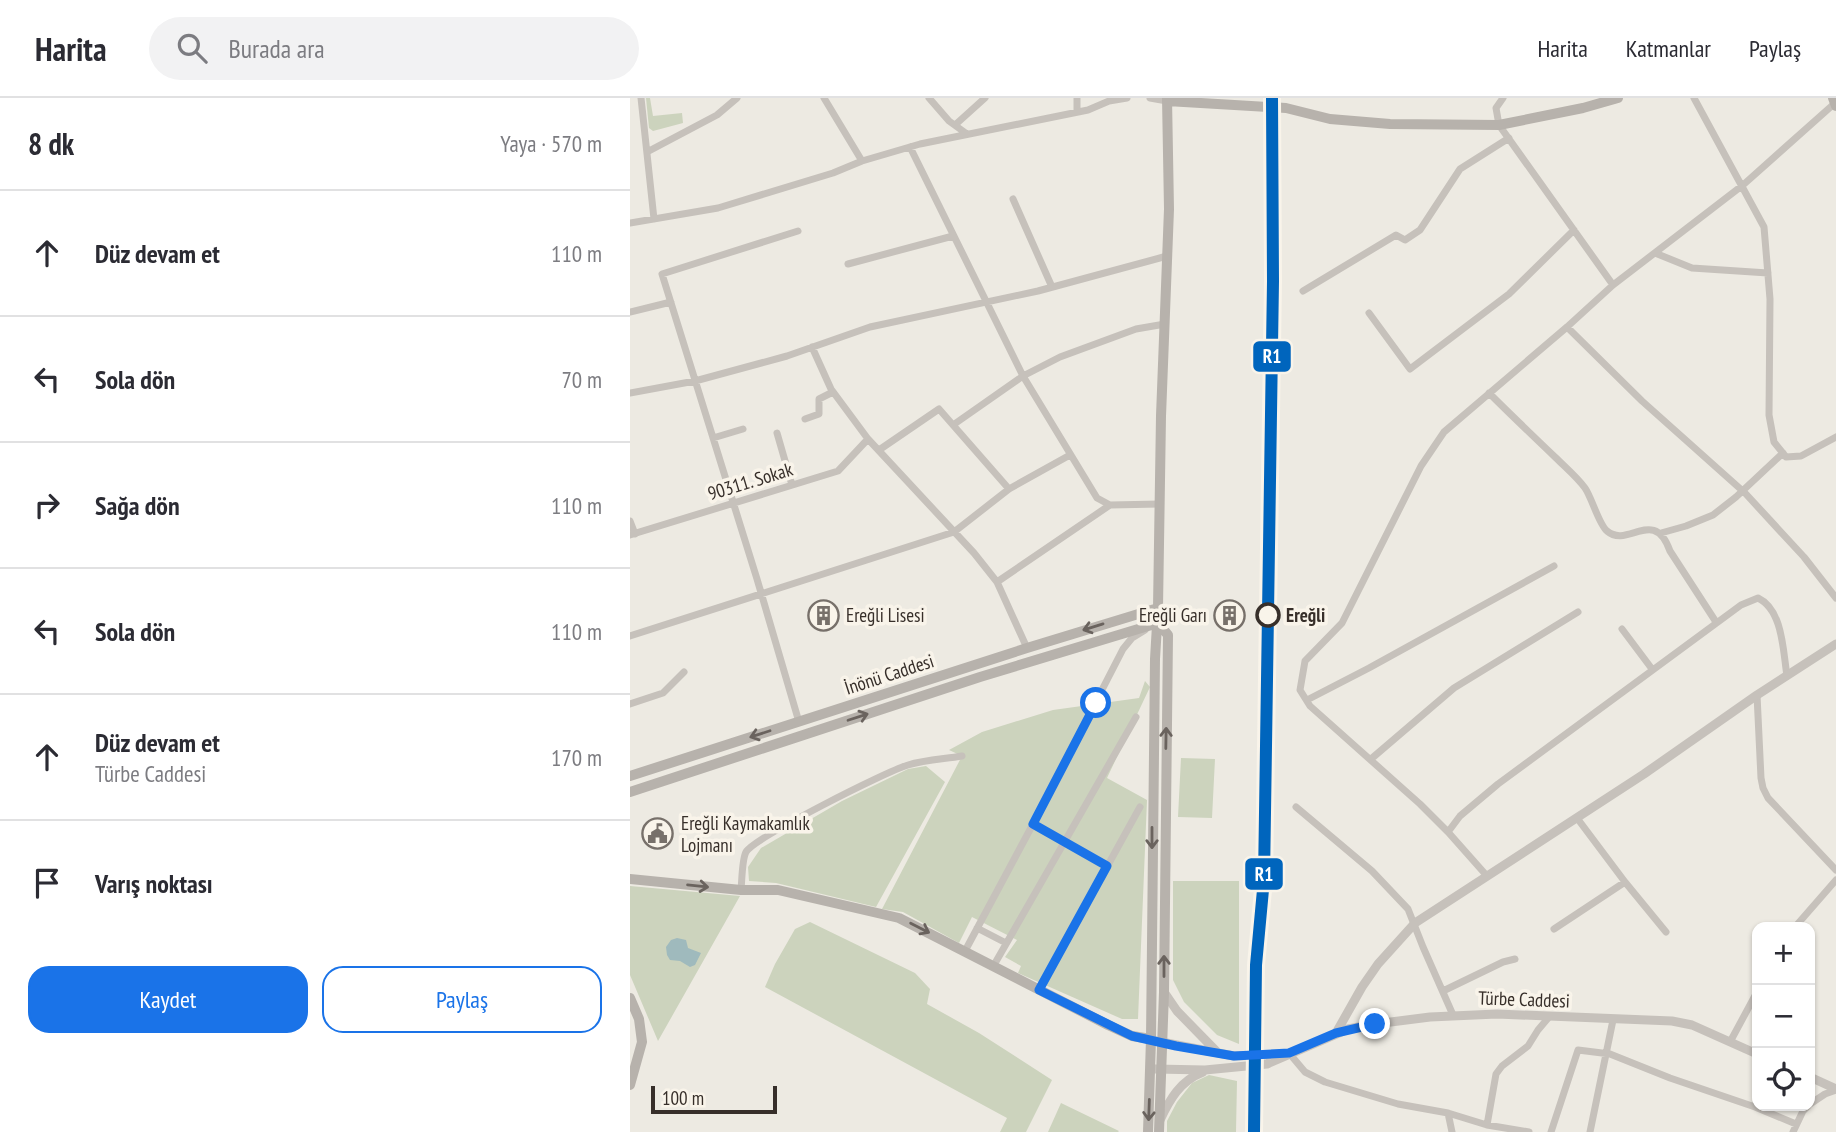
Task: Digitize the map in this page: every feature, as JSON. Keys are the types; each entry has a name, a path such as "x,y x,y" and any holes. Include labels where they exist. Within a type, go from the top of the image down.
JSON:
{"main road":[{"path":"1148,1132 1155,659 1169,209 1167,99 1288,103 1329,119 1390,124 1499,125 1618,98"},
{"name":"İnönü Caddesi","path":"630,776 1158,608"},
{"path":"630,792 980,677 1158,623"},
{"path":"1158,623 1168,635 1160,1127"},
{"path":"630,879 741,890 778,890 899,918 1132,1036 1151,1040"},
{"path":"630,998 642,1042 630,1085"}],"street":[{"path":"641,98 654,219"},
{"path":"724,98 726,107"},
{"path":"647,152 717,115 737,98"},
{"path":"824,98 862,161"},
{"path":"929,98 948,121 967,134"},
{"path":"955,125 985,98"},
{"path":"1077,98 1077,112"},
{"path":"630,223 718,208 920,144 1088,110 1109,101 1127,98"},
{"path":"1150,98 1167,99"},
{"path":"1503,98 1496,108 1499,125 1613,285"},
{"path":"1694,98 1764,227 1770,299 1769,415 1774,442 1786,457 1801,456 1836,437"},
{"path":"1487,876 1448,832 1310,706 1300,690 1305,661 1342,623 1421,466 1444,432 1613,285 1742,185 1835,102"},
{"path":"1303,291 1396,234 1405,240 1420,230 1460,169 1509,138"},
{"path":"910,148 1023,376 1097,498 1110,505 1160,504"},
{"path":"1013,199 1052,287"},
{"path":"1369,313 1410,369 1510,294 1574,230"},
{"path":"798,231 662,274 799,722"},
{"path":"848,264 953,236"},
{"path":"1655,253 1692,268 1768,273"},
{"path":"630,393 695,381 787,356 870,327 986,303 1167,256"},
{"path":"630,312 671,302"},
{"path":"953,425 1023,376 1060,356 1136,328 1165,324"},
{"path":"1567,327 1642,401 1742,491 1804,557 1836,598"},
{"path":"812,347 833,392 868,439 997,582 1027,648"},
{"path":"805,419 819,414 819,399 833,392"},
{"path":"1489,393 1585,488 1605,530 1619,535 1654,530 1661,534 1716,622"},
{"path":"878,450 939,409 1009,489"},
{"path":"713,438 743,429"},
{"path":"777,433 792,485"},
{"name":"90311. Sokak","path":"632,535 838,471 868,439"},
{"path":"1661,534 1713,515 1736,498 1783,453"},
{"path":"630,636 954,532 1009,489 1070,455"},
{"path":"997,582 1110,505"},
{"path":"630,521 632,535"},
{"path":"1307,700 1554,566"},
{"path":"1448,832 1460,816 1498,784 1741,605 1758,598 1766,602 1778,622 1787,676"},
{"path":"1371,759 1454,688 1578,612"},
{"path":"965,951 1123,649 1132,638 1158,623"},
{"path":"1622,629 1652,669"},
{"path":"1336,1033 1370,975 1415,923 1644,774 1836,644"},
{"path":"630,704 663,692 684,672"},
{"path":"1757,695 1763,788 1768,798 1836,870"},
{"path":"994,965 1136,717"},
{"path":"741,890 746,853 761,841 844,794 908,765 962,756"},
{"path":"1039,990 1140,807"},
{"path":"1296,807 1372,872 1408,909 1452,1015"},
{"path":"1577,818 1666,932"},
{"path":"1033,824 1107,866"},
{"path":"1799,922 1836,880"},
{"path":"1554,929 1625,882"},
{"path":"977,928 1006,943"},
{"path":"1443,991 1503,962 1515,959"},
{"path":"1164,992 1219,1055"},
{"path":"1730,1042 1752,1001"},
{"name":"Türbe Caddesi","path":"1150,1069 1205,1070 1267,1064 1336,1033 1368,1025 1452,1015 1497,1014 1682,1023 1752,1052"},
{"path":"1487,1125 1496,1074 1528,1046 1549,1017"},
{"path":"1590,1132 1614,1020"},
{"name":"Türbe Caddesi","path":"1151,1040 1219,1055 1244,1057 1289,1053"},
{"path":"1551,1132 1578,1051 1606,1054 1670,1079 1755,1107 1795,1128 1803,1111"},
{"path":"1289,1053 1306,1072 1325,1082 1398,1104 1529,1132"},
{"name":"Türbe Caddesi","path":"1160,1127 1169,1101 1178,1088 1205,1070"},
{"path":"1815,1079 1836,1089"},
{"path":"1815,1101 1836,1089"},
{"path":"1448,1113 1452,1132"}],"green space":[{"path":"646,98 650,98 653,116 682,113 683,123 653,131 649,128"},
{"path":"1145,681 1150,687 1107,778 1147,800 1138,1019 1122,1019 1018,973 1021,966 1005,957 1017,940 972,917 959,943 903,912 882,909 962,756 949,750 982,732 1053,710 1139,698"},
{"path":"1181,758 1215,759 1212,818 1178,817"},
{"path":"926,766 945,782 876,907 776,883 749,881 748,867 761,848 842,801 908,769"},
{"path":"1173,881 1239,881 1239,1044 1217,1035 1184,1002 1173,980"},
{"path":"630,886 740,896 658,1041 630,975"},
{"path":"810,922 915,973 930,989 927,1004 979,1033 1052,1080 1026,1132 1000,1132 1007,1118 765,987 795,929"},
{"path":"1209,1075 1237,1081 1236,1132 1167,1132 1167,1121 1177,1102 1192,1083"},
{"path":"1061,1103 1119,1131 1048,1132"}],"water":[{"path":"671,940 686,940 688,948 701,953 695,965 690,967 680,961 670,960 666,947"}],"railway":[{"path":"1263,885 1273,281 1272,98"}],"transit line":[{"name":"R1","path":"1254,1132 1256,965 1264,879 1273,281 1272,98"}],"place":[{"name":"Ereğli Lisesi","path":"823,615"},
{"name":"Ereğli Garı","path":"1230,615"},
{"name":"Ereğli","path":"1268,615"},
{"name":"Ereğli Kaymakamlık Lojmanı","path":"658,834"}],"route":[{"path":"1096,703 1033,824 1107,866 1039,990 1132,1036 1219,1055 1262,1056 1289,1053 1336,1033 1375,1024"}]}
